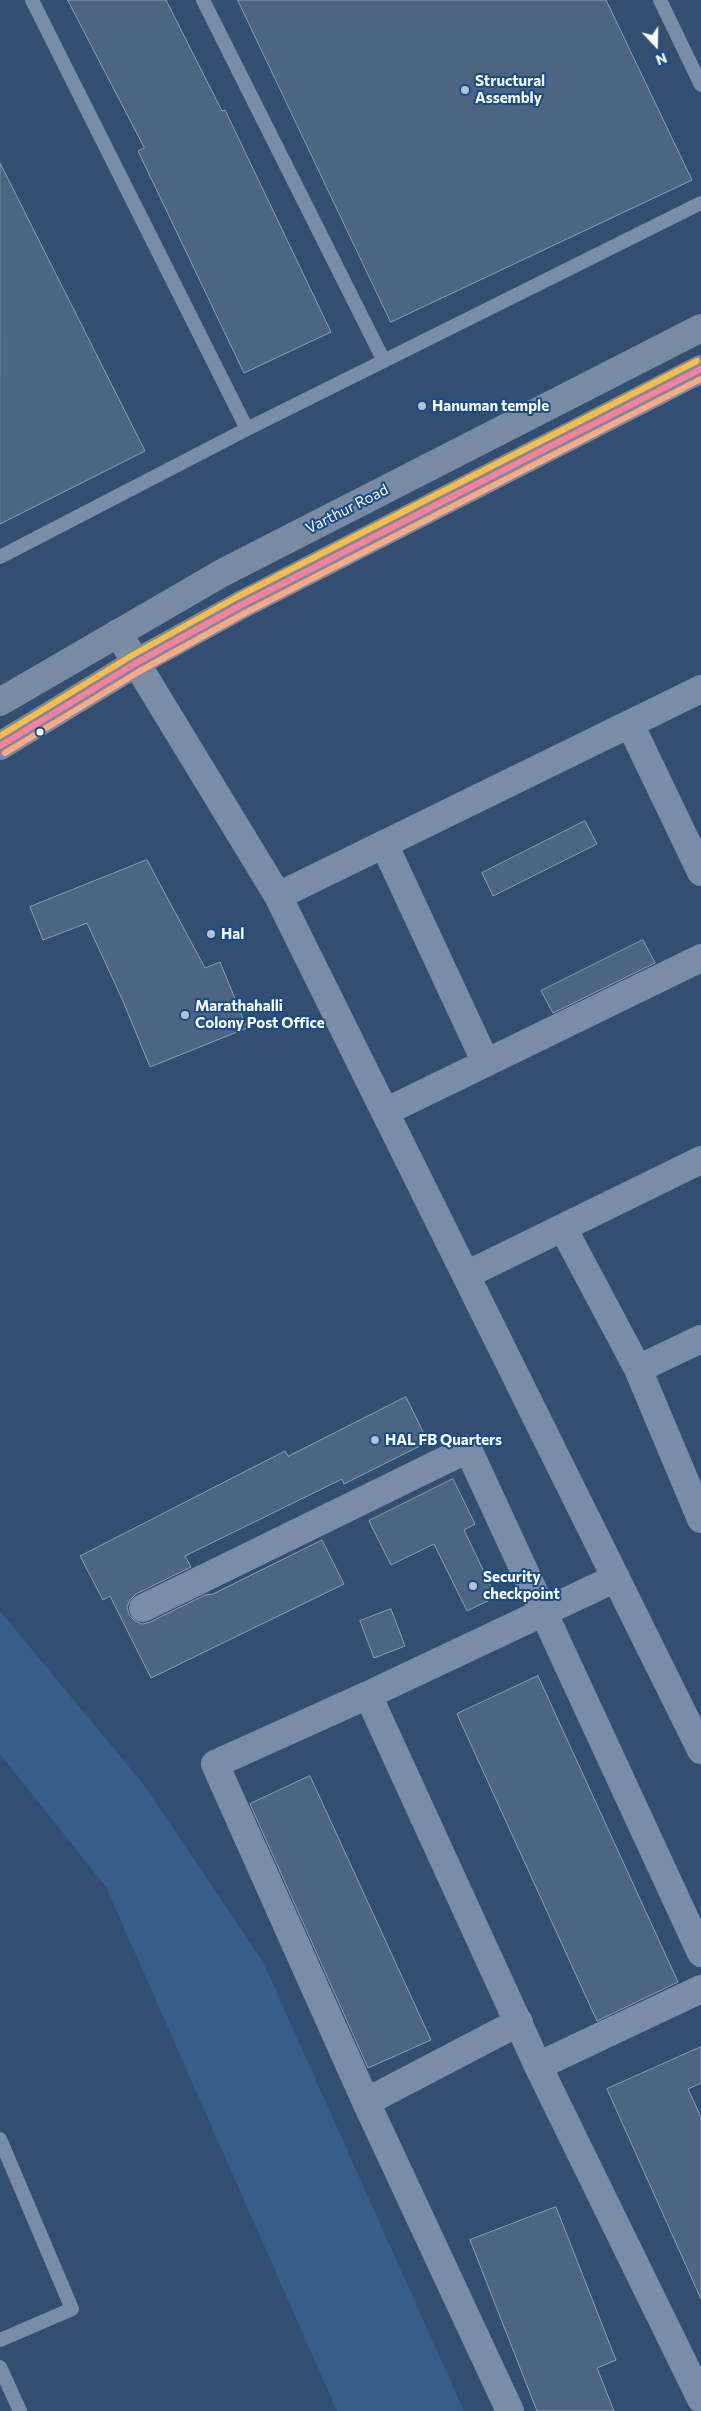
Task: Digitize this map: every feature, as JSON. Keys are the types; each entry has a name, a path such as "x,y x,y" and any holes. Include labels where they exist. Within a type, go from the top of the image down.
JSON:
{"main road":[{"name":"Varthur Road","path":"0,702 222,573 701,328"},
{"path":"0,746 136,663 250,601 701,369"}],"street":[{"path":"118,633 278,896 701,1750"},
{"path":"278,896 701,689"},
{"path":"630,724 701,872"},
{"path":"384,844 486,1063"},
{"path":"385,1112 701,958"},
{"path":"466,1275 701,1160"},
{"path":"563,1228 638,1369 701,1519"},
{"path":"638,1369 701,1339"},
{"path":"143,1608 468,1449 701,1953"},
{"path":"510,2411 366,2102 215,1764 368,1695 616,1578"},
{"path":"368,1695 538,2066 701,2399"},
{"path":"538,2066 701,1989"},
{"path":"366,2102 519,2022"}],"lane":[{"path":"32,0 247,429"},
{"path":"203,0 384,361"},
{"path":"660,0 701,85"},
{"path":"0,556 247,429 701,203"},
{"path":"0,2139 72,2309 0,2340"},
{"path":"0,2366 20,2411"}],"water":[{"path":"0,1611 144,1785 263,1962 464,2411 337,2411 106,1887 0,1754"}],"building":[{"path":"68,0 166,0 222,111 225,110 331,332 244,373 138,151 144,148"},
{"name":"Structural Assembly","path":"238,0 606,0 692,180 391,322"},
{"path":"0,163 145,451 0,524"},
{"path":"585,821 597,844 493,896 482,873"},
{"path":"147,860 205,968 220,962 247,1028 150,1067 123,1001 87,923 43,940 30,907"},
{"path":"643,940 655,963 553,1013 541,991"},
{"path":"406,1397 428,1442 344,1484 342,1479 185,1556 191,1567 136,1594 130,1600 127,1607 129,1615 135,1621 142,1624 150,1622 205,1595 213,1594 322,1540 344,1584 151,1678 110,1596 103,1600 80,1556 285,1451 288,1456"},
{"name":"HAL FB Quarters","path":"453,1479 475,1524 464,1530 496,1597 467,1611 434,1544 391,1565 369,1521"},
{"path":"391,1609 405,1646 374,1658 360,1621"},
{"path":"538,1676 678,1982 597,2021 457,1714"},
{"path":"310,1776 431,2040 368,2068 250,1804"},
{"path":"701,2047 701,2083 688,2089 701,2117 701,2299 607,2089"},
{"path":"556,2207 616,2360 597,2368 614,2411 537,2411 470,2240"}],"transit line":[{"path":"0,736 131,656 237,597 697,361"},
{"path":"0,746 136,663 241,605 701,369"},
{"path":"5,753 140,671 245,613 701,379"}],"place":[{"name":"Structural Assembly","path":"465,90"},
{"name":"Hanuman temple","path":"422,406"},
{"name":"Hal","path":"211,934"},
{"name":"Marathahalli Colony Post Office","path":"185,1015"},
{"name":"HAL FB Quarters","path":"375,1440"},
{"name":"Security checkpoint","path":"473,1586"}]}
